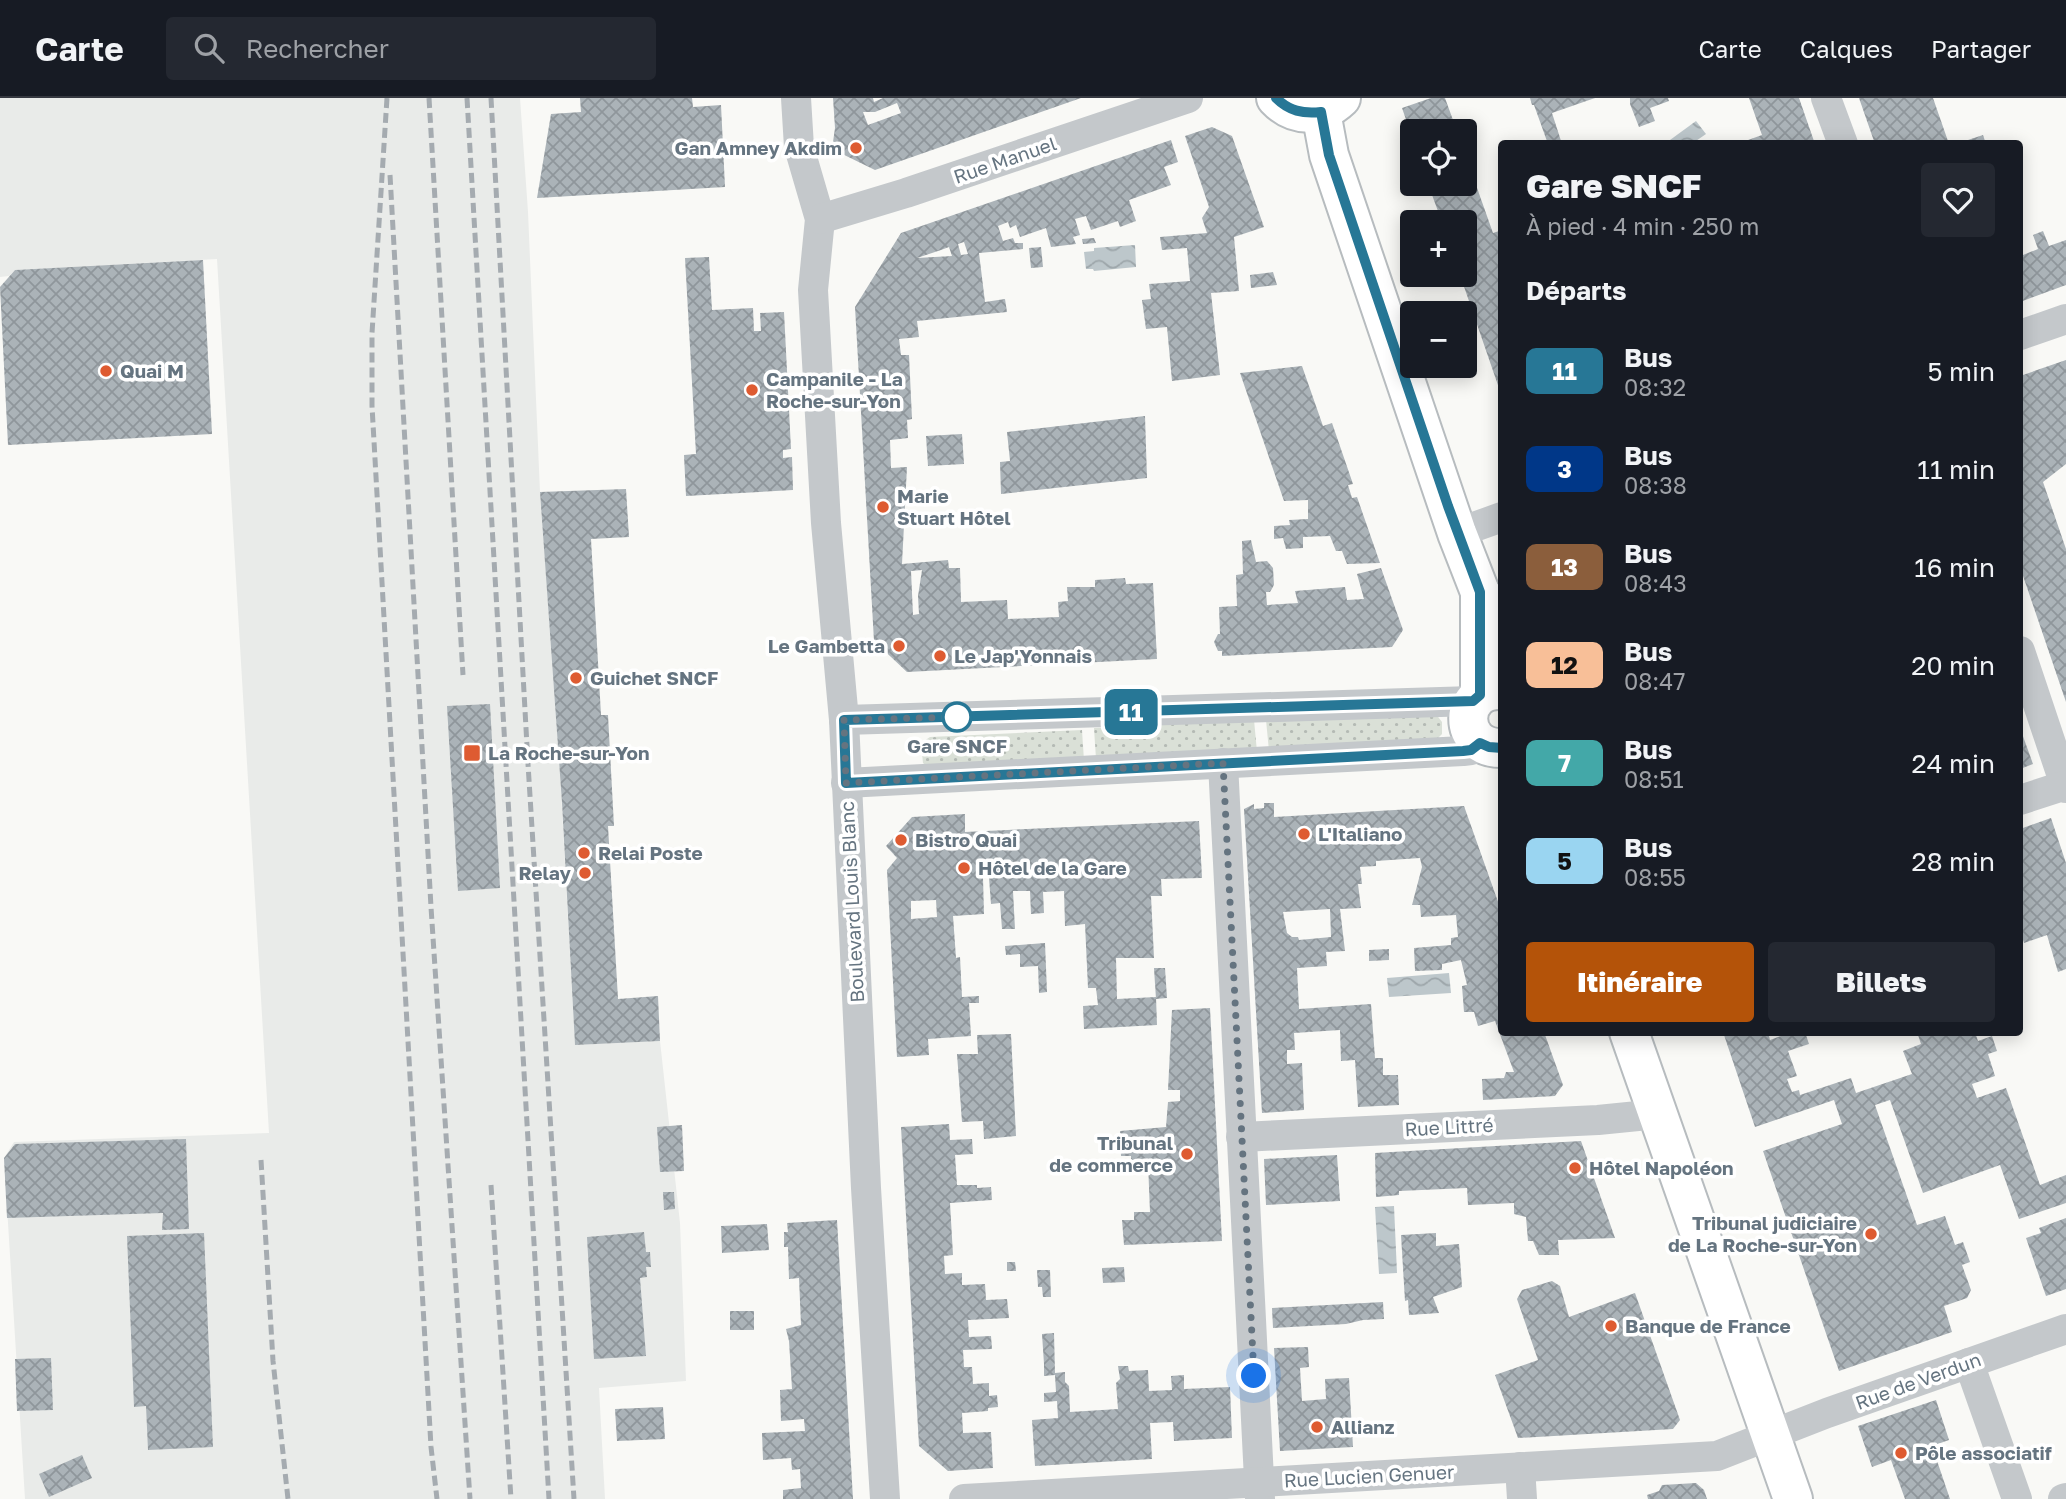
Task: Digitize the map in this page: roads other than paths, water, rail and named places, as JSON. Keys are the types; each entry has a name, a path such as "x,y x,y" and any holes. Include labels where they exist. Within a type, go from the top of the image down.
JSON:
{"main road":[{"path":"1276,98 1286,108 1297,112 1331,105 1329,155 1457,533 1480,592 1498,620"},
{"path":"1480,592 1485,695 1467,719 1473,736 1496,748"},
{"path":"1630,1036 1793,1499"}],"street":[{"name":"Boulevard Louis Blanc","path":"796,98 799,147 820,219 813,290 826,523 844,720 885,1499"},
{"name":"Rue Manuel","path":"820,219 906,193 1188,98"},
{"path":"1826,98 1842,140"},
{"path":"2023,334 2066,319"},
{"path":"1457,533 1498,518"},
{"path":"2023,660 2066,786 2023,799"},
{"path":"844,720 1485,695"},
{"path":"846,783 1496,748"},
{"path":"1223,763 1260,1491"},
{"name":"Rue Littré","path":"1241,1137 1658,1114"},
{"name":"Rue de Verdun","path":"1771,1435 2066,1329"},
{"path":"1969,1363 2017,1499"},
{"name":"Rue Lucien Genuer","path":"964,1499 1260,1491 1520,1467 1717,1456 1771,1435"},
{"path":"1520,1467 1522,1499"}],"water":[{"path":"1696,121 1706,134 1697,140 1670,140"},
{"path":"1135,245 1136,267 1094,271 1086,269 1084,252 1094,251 1094,248"},
{"path":"1449,973 1451,993 1389,997 1387,978"},
{"path":"1394,1206 1397,1273 1379,1274 1375,1207"}],"railway":[{"path":"387,98 372,333 372,406 431,1447 437,1499"},
{"path":"429,98 463,675"},
{"path":"467,98 549,1499"},
{"path":"491,98 528,764 574,1499"},
{"path":"390,175 431,907 470,1499"},
{"path":"261,1160 273,1361 288,1499"},
{"path":"491,1185 511,1499"}],"place":[{"name":"Gan Amney Akdim","path":"856,148"},
{"name":"Quai M","path":"106,371"},
{"name":"Campanile - La Roche-sur-Yon","path":"752,390"},
{"name":"Marie Stuart Hôtel","path":"883,507"},
{"name":"Le Gambetta","path":"899,646"},
{"name":"Le Jap'Yonnais","path":"940,656"},
{"name":"Guichet SNCF","path":"576,678"},
{"name":"Gare SNCF","path":"957,717"},
{"name":"La Roche-sur-Yon","path":"472,753"},
{"name":"L'Italiano","path":"1304,834"},
{"name":"Bistro Quai","path":"901,840"},
{"name":"Relai Poste","path":"584,853"},
{"name":"Hôtel de la Gare","path":"964,868"},
{"name":"Relay","path":"585,873"},
{"name":"Tribunal de commerce","path":"1187,1154"},
{"name":"Hôtel Napoléon","path":"1575,1168"},
{"name":"Tribunal judiciaire de La Roche-sur-Yon","path":"1871,1234"},
{"name":"Banque de France","path":"1611,1326"},
{"name":"Allianz","path":"1317,1427"},
{"name":"Pôle associatif","path":"1901,1453"}]}
